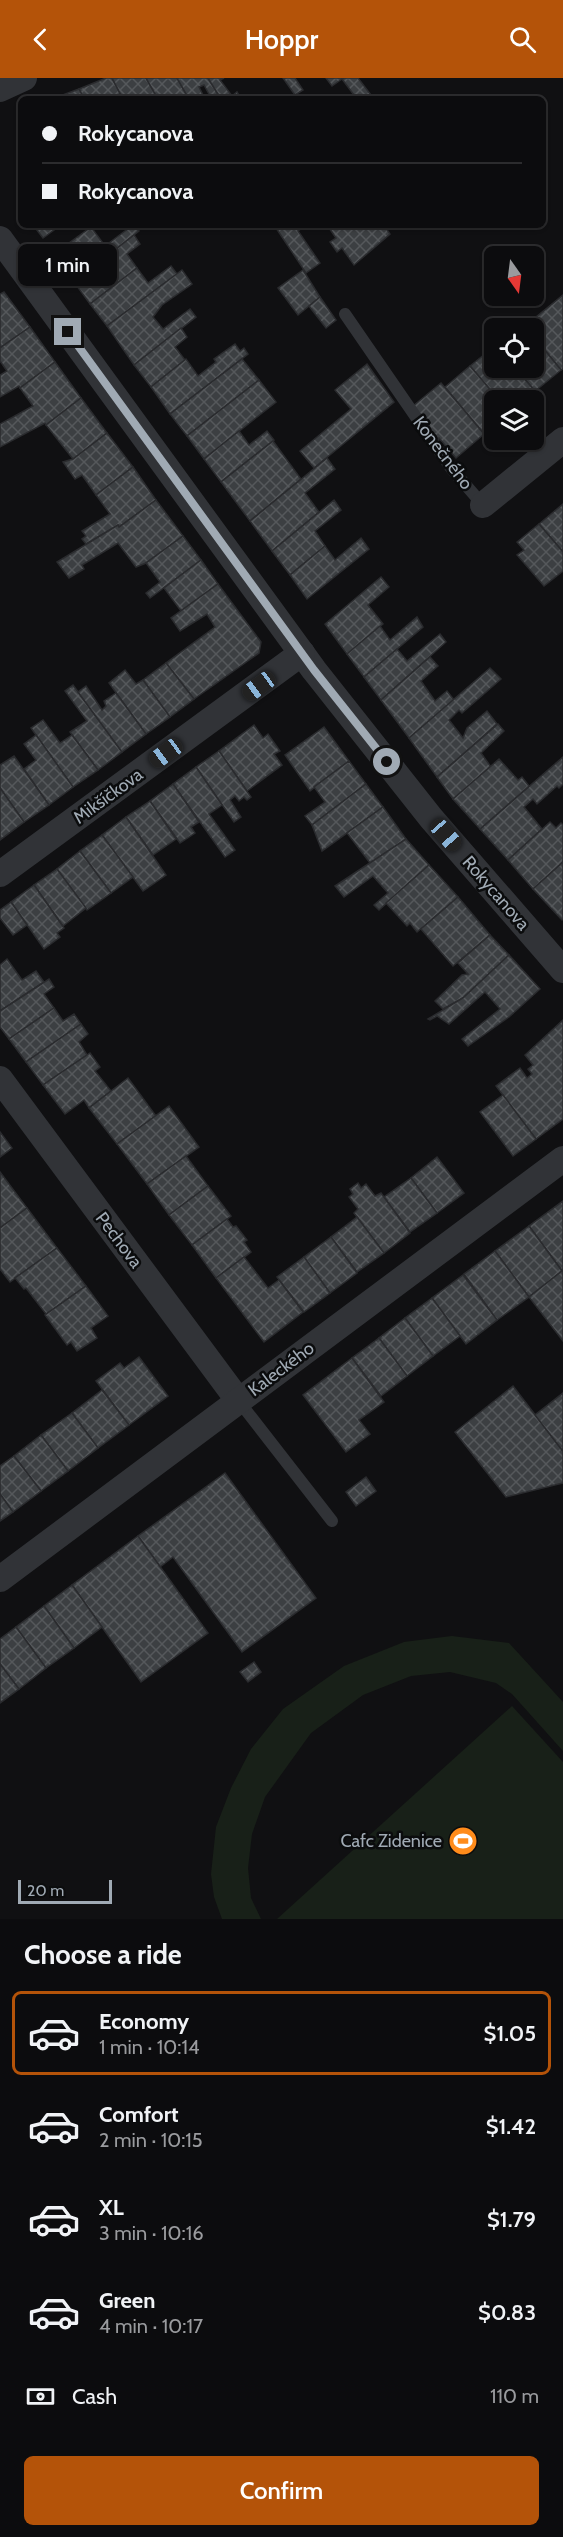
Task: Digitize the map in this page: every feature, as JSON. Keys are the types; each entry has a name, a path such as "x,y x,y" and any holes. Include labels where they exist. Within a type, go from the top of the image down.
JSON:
{"street":[{"path":"0,89 24,78"},
{"name":"Rokycanova","path":"0,239 302,653 431,818 563,969"},
{"name":"Konečného","path":"483,505 563,440"},
{"name":"Mikšíčkova","path":"0,874 302,653"},
{"name":"Pechova","path":"0,1079 238,1400"},
{"name":"Kaleckého","path":"0,1579 563,1159"}],"lane":[{"name":"Konečného","path":"345,314 451,468 483,505"},
{"path":"238,1400 332,1521"}],"shaded area":[{"path":"452,1636 509,1643 563,1702 563,1751 512,1694 496,1683 450,1672 411,1676 363,1695 311,1733 265,1797 252,1834 248,1868 251,1898 261,1919 222,1919 214,1897 211,1874 216,1827 231,1788 251,1749 283,1709 344,1666 404,1642"},
{"name":"Cafc Zidenice","path":"512,1706 563,1762 563,1919 277,1919"}],"building":[{"path":"106,78 112,78 121,96 82,96 79,89"},
{"path":"112,78 146,78 156,96 121,96"},
{"path":"146,78 177,78 187,96 156,96"},
{"path":"177,78 208,78 219,96 210,96 204,85 199,87 203,95 187,96"},
{"path":"208,78 224,78 220,80 232,96 219,96"},
{"path":"283,78 295,78 303,90 295,95"},
{"path":"326,78 341,78 342,79 332,86"},
{"path":"358,78 372,96 355,96 342,79"},
{"path":"79,89 82,96 60,96"},
{"path":"35,228 57,228 43,238"},
{"path":"90,228 105,246 129,228 136,228 139,231 74,282 54,254"},
{"path":"276,228 302,228 298,231 320,263 306,273"},
{"path":"329,228 386,228 390,234 354,265 342,248 337,252 330,242 336,238"},
{"path":"134,235 140,244 127,254 137,268 90,304 74,282"},
{"path":"171,266 177,274 107,326 90,304 137,268 148,283"},
{"path":"182,270 192,284 162,305 153,317 163,329 190,309 196,317 134,365 107,326"},
{"path":"303,270 320,297 298,315 278,288"},
{"path":"4,292 30,327 0,348 0,294"},
{"path":"563,295 563,369 561,370 544,349 544,318 535,318"},
{"path":"320,297 336,320 326,328 309,306"},
{"path":"30,327 55,362 20,388 19,386 0,397 0,375 7,371 0,361 0,348"},
{"path":"181,328 187,337 175,347 185,360 151,387 134,365"},
{"path":"235,344 240,351 244,348 248,354 170,414 151,387 186,359 198,376 216,362 214,359"},
{"path":"544,349 561,370 534,390 524,378 544,378"},
{"path":"484,355 484,378 524,378 534,390 490,390 470,366"},
{"path":"242,359 259,380 187,436 170,414"},
{"path":"55,362 81,398 46,425 45,423 0,447 0,424 33,406 20,388"},
{"path":"367,364 394,402 314,468 300,451 351,409 335,390"},
{"path":"470,366 490,390 484,390 484,434 445,387"},
{"path":"259,380 276,402 204,459 187,436"},
{"path":"441,383 484,434 456,458 439,438 436,440 427,428 429,426 413,406"},
{"path":"81,398 107,433 73,459 46,425"},
{"path":"239,431 249,445 267,431 274,440 221,482 204,459"},
{"path":"107,433 133,467 96,495 82,475 75,479 63,462 73,459"},
{"path":"273,441 301,479 250,521 221,482"},
{"path":"327,458 335,469 305,493 319,512 272,551 250,521"},
{"path":"133,467 156,500 119,527 118,525 86,544 82,539 86,536 82,531 110,514 96,495"},
{"path":"156,500 183,536 146,563 136,567 118,543 82,565 84,569 69,578 57,562 118,525 119,527"},
{"path":"334,500 341,510 315,531 325,546 290,575 272,551"},
{"path":"563,504 563,552 539,524"},
{"path":"539,524 563,552 563,571 544,586 517,555 524,550 517,542"},
{"path":"183,536 201,560 150,598 146,593 160,582 146,563"},
{"path":"361,538 369,549 307,599 290,575 325,546 335,560"},
{"path":"201,560 218,584 181,611 164,588"},
{"path":"381,577 389,587 368,605 383,624 347,654 325,624"},
{"path":"218,584 261,642 259,653 194,699 166,663 215,627 207,614 180,631 171,618"},
{"path":"417,617 423,627 364,677 347,654 380,626 390,640"},
{"path":"440,634 446,642 381,700 364,677 397,649 407,661"},
{"path":"430,657 438,666 421,681 435,701 447,691 454,700 409,738 381,700"},
{"path":"166,663 194,699 170,717 143,680"},
{"path":"490,668 501,679 462,713 459,710 449,720 463,738 467,728 487,711 497,724 437,777 409,738"},
{"path":"125,670 136,684 143,680 170,717 146,734 109,683"},
{"path":"73,685 122,752 98,770 70,732 87,721 65,691"},
{"path":"86,686 102,710 106,706 104,701 116,693 146,734 122,752 78,692"},
{"path":"43,720 60,743 72,735 98,770 73,787 31,728"},
{"path":"498,724 504,731 481,753 491,767 453,799 437,777"},
{"path":"254,725 263,738 268,734 280,751 274,754 282,765 247,791 219,751"},
{"path":"324,727 349,761 310,791 285,755"},
{"path":"36,735 73,787 49,805 24,769 36,760 24,744"},
{"path":"219,751 251,797 247,800 244,797 239,801 235,796 230,800 241,817 234,822 196,767"},
{"path":"14,756 49,805 24,822 0,788 0,765"},
{"path":"563,757 563,784 559,788 557,786 537,804 533,799 524,807 542,829 508,860 480,829"},
{"path":"499,759 518,780 522,777 529,786 480,829 453,799"},
{"path":"349,761 366,784 312,825 305,816 325,802 314,787"},
{"path":"196,767 222,805 209,814 235,850 225,857 173,784"},
{"path":"173,784 199,822 191,827 195,833 180,843 150,801"},
{"path":"366,784 383,807 322,851 312,825"},
{"path":"0,788 24,822 0,840"},
{"path":"150,801 176,839 153,855 126,817"},
{"path":"383,807 406,839 370,863 347,833"},
{"path":"126,817 166,875 143,891 102,835"},
{"path":"550,822 556,828 561,823 563,825 563,862 533,889 508,860"},
{"path":"102,835 133,877 111,893 80,851"},
{"path":"406,839 429,865 379,910 374,905 388,893 373,876 344,897 335,886"},
{"path":"80,851 111,893 87,910 57,869"},
{"path":"563,862 563,919 562,920 533,889"},
{"path":"429,865 458,897 417,932 410,923 407,926 386,903"},
{"path":"57,869 86,908 63,926 34,885"},
{"path":"34,885 64,928 57,933 60,937 44,949 11,902"},
{"path":"458,897 490,935 453,966 421,929"},
{"path":"11,902 27,925 13,935 0,918 0,910"},
{"path":"490,935 509,955 463,998 443,1009 435,1001 462,975 468,974 458,963"},
{"path":"509,955 540,989 509,1017 468,1046 462,1039 500,1009 485,992 449,1024 437,1016 428,1019 463,998"},
{"path":"7,959 22,980 36,971 44,982 0,1011 0,965"},
{"path":"49,979 54,987 44,994 54,1008 9,1039 0,1027 0,1011"},
{"path":"54,1008 63,1021 74,1014 81,1024 26,1062 9,1039"},
{"path":"563,1020 563,1119 536,1139 496,1086 520,1068 527,1078 532,1074 528,1069 533,1065 525,1055"},
{"path":"81,1024 88,1034 79,1042 87,1055 43,1085 26,1062"},
{"path":"90,1053 100,1067 95,1071 111,1091 89,1108 84,1100 65,1114 43,1085"},
{"path":"128,1078 156,1116 117,1144 89,1108"},
{"path":"503,1095 536,1139 513,1156 480,1112"},
{"path":"169,1106 199,1147 147,1184 117,1144"},
{"path":"0,1132 12,1148 0,1157"},
{"path":"186,1156 208,1186 169,1215 147,1184"},
{"path":"437,1157 464,1193 437,1213 411,1178"},
{"path":"0,1172 27,1208 0,1228"},
{"path":"411,1178 437,1213 410,1232 384,1197"},
{"path":"358,1183 361,1188 366,1184 375,1196 381,1193 410,1233 384,1253 354,1213 358,1209 349,1197 353,1194 350,1189"},
{"path":"208,1186 231,1216 192,1245 169,1215"},
{"path":"563,1201 563,1272 529,1226"},
{"path":"27,1208 57,1248 10,1282 0,1269 0,1228"},
{"path":"357,1217 384,1253 357,1272 331,1237"},
{"path":"227,1219 247,1240 244,1242 251,1252 216,1278 192,1245"},
{"path":"529,1226 562,1271 529,1297 495,1251"},
{"path":"331,1237 357,1273 330,1293 304,1257"},
{"path":"57,1248 86,1286 46,1314 26,1288 24,1289 15,1278"},
{"path":"495,1251 529,1297 497,1320 464,1274"},
{"path":"244,1257 268,1288 279,1280 303,1312 264,1342 216,1278"},
{"path":"304,1257 330,1293 304,1312 277,1277"},
{"path":"563,1272 563,1341 529,1297"},
{"path":"463,1275 497,1320 466,1344 432,1298"},
{"path":"86,1286 108,1316 91,1328 97,1338 77,1351 71,1342 67,1345 45,1315"},
{"path":"432,1298 460,1336 433,1356 405,1318"},
{"path":"405,1318 433,1356 407,1376 379,1338"},
{"path":"379,1338 407,1376 381,1396 352,1358"},
{"path":"139,1357 168,1396 129,1425 96,1381 120,1363 124,1368"},
{"path":"352,1358 384,1402 359,1420 370,1434 346,1452 303,1395"},
{"path":"513,1386 563,1451 563,1483 506,1497 455,1432"},
{"path":"102,1390 129,1425 98,1448 72,1413"},
{"path":"563,1393 563,1449 562,1450 535,1415"},
{"path":"72,1413 98,1448 68,1471 41,1435"},
{"path":"41,1435 68,1471 41,1491 14,1456"},
{"path":"14,1456 41,1491 13,1512 0,1494 0,1466"},
{"path":"225,1473 316,1598 242,1652 173,1557 160,1567 138,1536"},
{"path":"366,1477 376,1491 356,1506 346,1492"},
{"path":"0,1494 13,1512 0,1521"},
{"path":"138,1536 208,1633 141,1682 72,1585"},
{"path":"72,1585 102,1627 74,1648 44,1606"},
{"path":"44,1606 74,1648 46,1668 16,1627"},
{"path":"16,1627 46,1668 19,1689 0,1664 0,1639"},
{"path":"254,1662 261,1672 248,1682 240,1672"},
{"path":"0,1664 19,1689 0,1703"}],"place":[{"name":"Cafc Zidenice","path":"463,1841"}],"route":[{"path":"68,332 314,670 387,762"}]}
